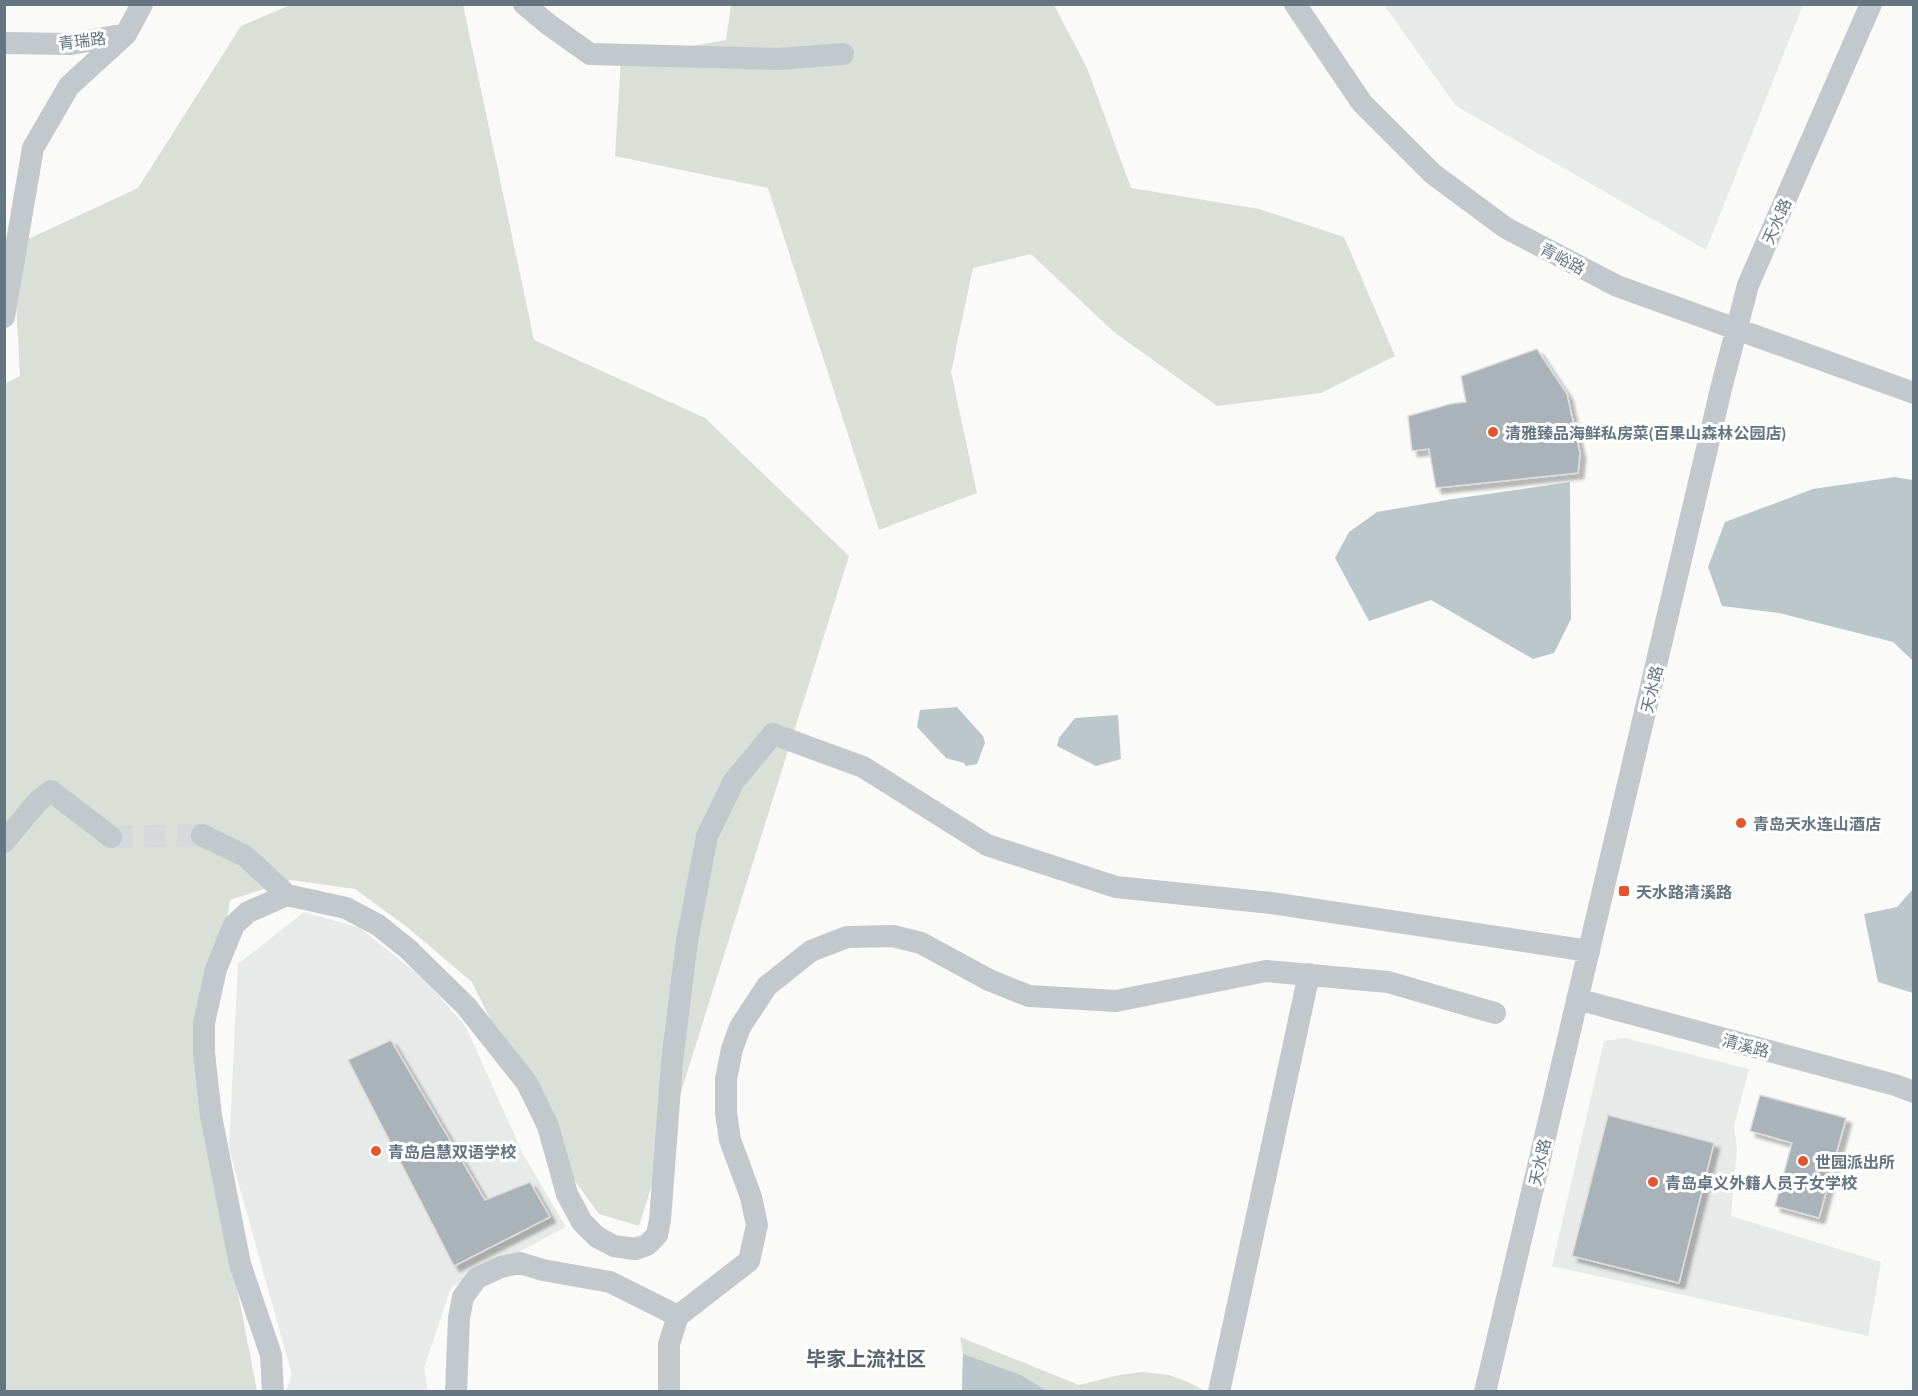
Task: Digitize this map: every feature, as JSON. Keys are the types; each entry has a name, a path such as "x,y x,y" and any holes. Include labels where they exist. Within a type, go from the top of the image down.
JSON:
{"street":[{"name":"青瑞路","path":"4,43 71,44 126,34 142,4"},
{"path":"524,4 590,54 779,59 843,54"},
{"name":"青峪路","path":"1295,4 1362,103 1433,174 1506,228 1617,286 1914,393"},
{"name":"天水路","path":"1485,1392 1748,285 1871,4"},
{"path":"4,317 33,148 69,86 126,34"},
{"path":"202,835 244,856 287,895 346,908 378,925 408,949 466,1006 527,1083 548,1125 567,1194 582,1222 597,1237 614,1246 635,1249 647,1245 657,1235 660,1220 672,1062 685,952 707,836 734,780 773,734 863,767 987,845 1116,886 1271,903 1589,951"},
{"path":"4,842 38,801 51,791 111,837"},
{"path":"273,1392 272,1355 240,1264 211,1116 204,1053 204,1023 216,969 234,925 248,912 287,895"},
{"path":"669,1392 669,1344 678,1316 748,1261 757,1225 751,1197 730,1140 726,1113 726,1078 732,1049 740,1027 767,986 811,951 847,937 893,936 921,943 989,980 1029,996 1116,1001 1266,971 1388,982 1495,1013"},
{"path":"1219,1392 1309,974"},
{"name":"清溪路","path":"1577,999 1914,1092"},
{"path":"456,1392 459,1318 463,1297 477,1278 501,1267 520,1263 543,1270 610,1282 678,1316"}],"shaded area":[{"path":"290,5 463,5 534,340 705,418 849,556 639,1226 599,1214 559,1159 472,982 407,927 355,889 291,880 230,900 200,1097 257,1391 5,1391 4,384 20,376 13,246 138,188 241,26"},
{"path":"731,5 1054,5 1087,68 1131,188 1259,209 1344,237 1395,356 1321,393 1217,406 1114,332 1031,254 973,268 951,372 977,493 879,530 768,188 615,156 621,59 726,40"},
{"path":"1384,5 1803,5 1706,250 1456,106"},
{"path":"1895,477 1913,480 1913,661 1893,642 1779,613 1722,606 1708,567 1725,522 1813,489"},
{"path":"1570,482 1571,619 1554,653 1533,659 1431,600 1369,621 1335,558 1349,532 1377,512"},
{"path":"957,707 983,736 985,743 977,764 966,766 964,763 946,758 917,727 920,710"},
{"path":"1118,715 1121,759 1096,766 1057,746 1059,738 1075,718"},
{"path":"1913,889 1913,993 1878,982 1864,914 1897,907"},
{"name":"青岛启慧双语学校","path":"304,912 360,928 426,981 466,1027 523,1154 566,1227 451,1288 424,1368 428,1391 286,1391 292,1375 229,1149 238,964"},
{"name":"青岛卓义外籍人员子女学校","path":"1625,1038 1749,1069 1734,1126 1737,1149 1731,1216 1881,1262 1868,1336 1552,1266 1604,1041"},
{"path":"960,1337 1079,1385 1142,1372 1169,1375 1205,1391 962,1391 963,1354"},
{"path":"963,1354 1021,1375 1047,1391 962,1391"}],"building":[{"name":"清雅臻品海鲜私房菜(百果山森林公园店)","path":"1537,349 1567,394 1580,453 1578,473 1436,488 1429,449 1412,451 1408,416 1450,404 1466,402 1461,376"},
{"path":"391,1040 485,1200 530,1182 550,1217 454,1266 348,1060"},
{"path":"1760,1095 1846,1118 1819,1218 1775,1206 1792,1143 1750,1131"},
{"path":"1608,1115 1714,1143 1679,1283 1572,1256"}],"tunnel":[{"path":"111,837 202,835"}],"place":[{"name":"清雅臻品海鲜私房菜(百果山森林公园店)","path":"1493,432"},
{"name":"青岛天水连山酒店","path":"1741,823"},
{"name":"天水路清溪路","path":"1624,891"},
{"name":"青岛启慧双语学校","path":"376,1151"},
{"name":"世园派出所","path":"1803,1161"},
{"name":"青岛卓义外籍人员子女学校","path":"1653,1182"}],"district":[{"name":"毕家上流社区","path":"866,1358"}]}
